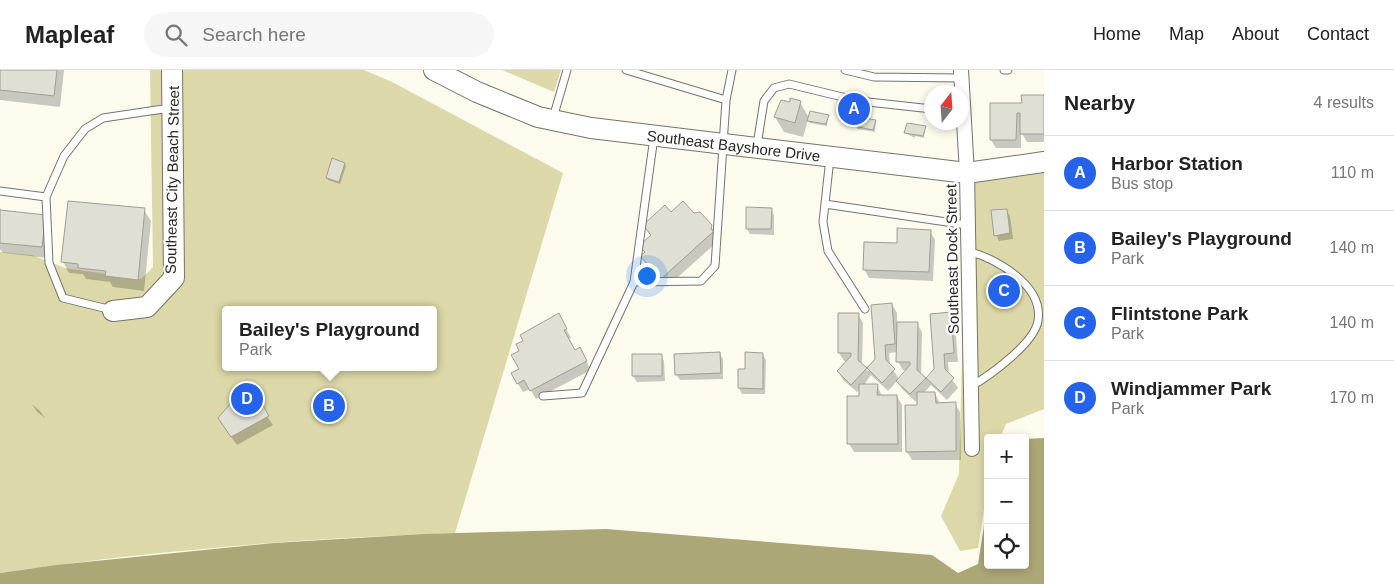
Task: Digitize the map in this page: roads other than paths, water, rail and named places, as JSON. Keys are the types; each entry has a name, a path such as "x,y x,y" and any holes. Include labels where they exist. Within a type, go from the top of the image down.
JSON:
{"street":[{"name":"Southeast City Beach Street","path":"113,310 147,307 174,278 172,70"},
{"name":"Southeast Bayshore Drive","path":"434,70 477,92 538,117 591,128 967,173 1044,162"},
{"name":"Southeast Dock Street","path":"964,130 967,173 967,251 970,303 969,387 972,449"}],"lane":[{"path":"553,120 567,70"},
{"path":"626,70 726,100"},
{"path":"634,282 701,281 715,266 726,100 732,70"},
{"path":"846,70 874,77 961,74"},
{"path":"756,149 764,101 774,88 789,84 860,101 924,108"},
{"path":"113,310 63,298 49,263 46,197 64,156 85,129 103,118 173,108"},
{"path":"543,396 582,393 634,282 654,136"},
{"path":"830,158 823,222 828,251 865,309"},
{"path":"0,192 46,197"},
{"path":"825,204 967,225"},
{"path":"967,251 986,256 1009,269 1028,288 1038,307 1038,323 1026,341 996,372 969,387"}],"place":[{"name":"Harbor Station","path":"854,109"},
{"name":"Flintstone Park","path":"1004,291"},
{"name":"Windjammer Park","path":"247,399"},
{"name":"Bailey's Playground","path":"329,406"}]}
